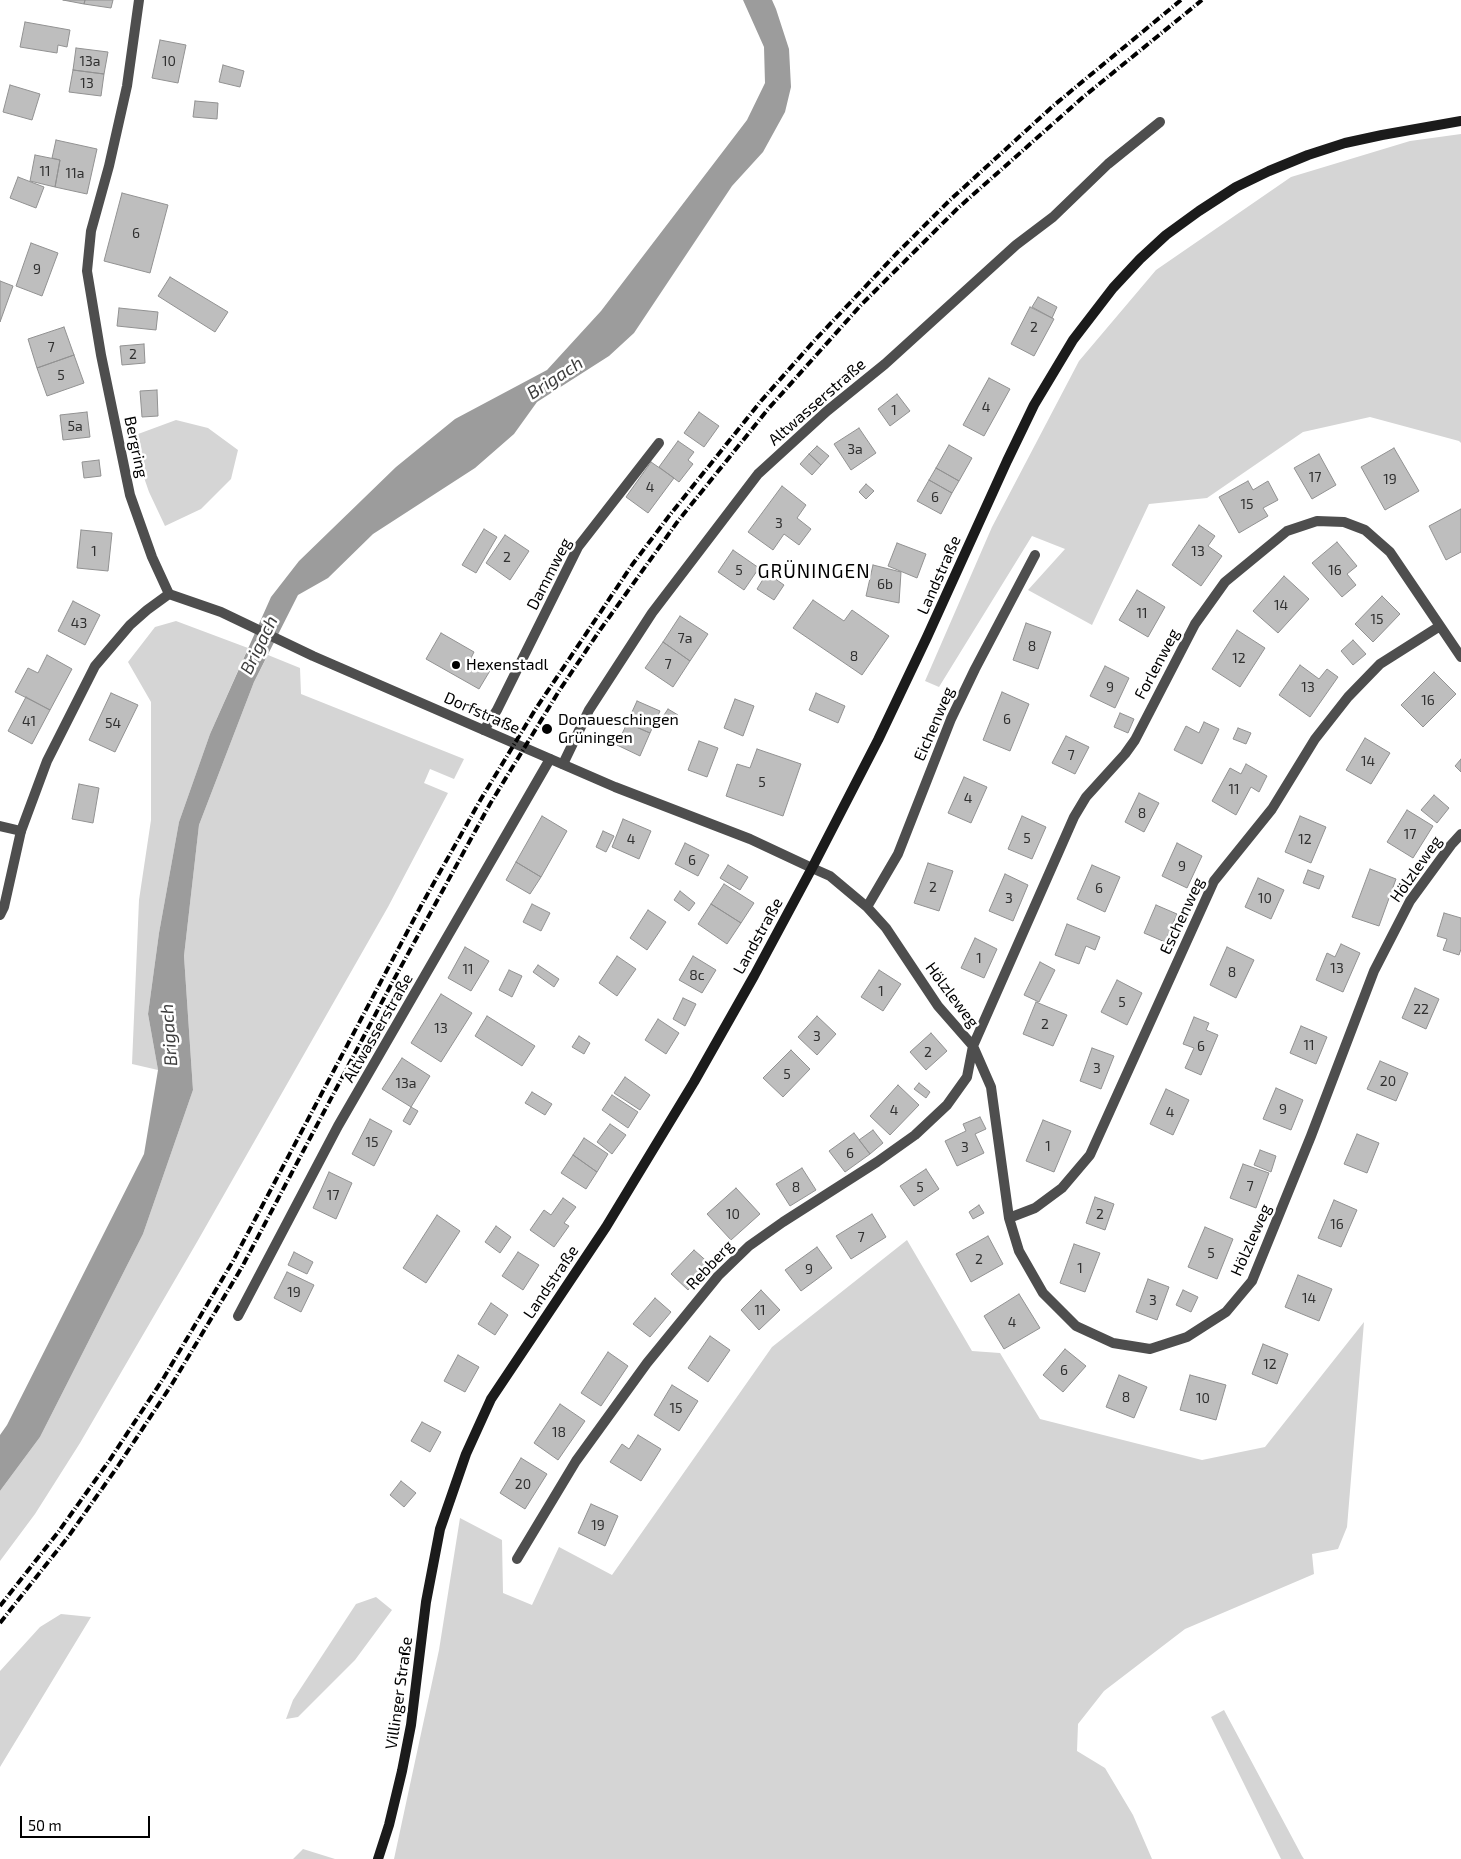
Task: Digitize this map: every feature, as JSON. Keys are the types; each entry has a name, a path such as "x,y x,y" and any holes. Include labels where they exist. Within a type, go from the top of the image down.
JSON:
{"main road":[{"name":"Landstraße","path":"440,1529 466,1454 491,1399 606,1227 694,1082 812,868 892,710 1030,413 1073,340 1113,288 1140,259 1179,226 1236,187 1285,165 1345,144 1382,135 1461,121"},
{"name":"Villinger Straße","path":"378,1859 389,1825 411,1725 426,1602 440,1529"}],"street":[{"name":"Bergring","path":"139,0 127,86 108,169 91,231 87,271 101,355 130,495 152,557 169,594"},
{"name":"Altwasserstraße","path":"562,764 590,710 652,613 758,474 826,411 885,364 1016,245 1053,217 1108,164 1160,122"},
{"name":"Dammweg","path":"484,730 498,710 578,547 659,443"},
{"name":"Forlenweg","path":"973,1046 1074,817 1086,797 1125,754 1135,740 1196,622 1226,582 1287,531 1317,521 1344,522 1365,530 1390,552 1461,657"},
{"name":"Eichenweg","path":"867,907 898,854 919,795 975,669 1036,555"},
{"name":"Dorfstraße","path":"169,594 221,612 313,656 550,759 615,787 750,839 812,868"},
{"path":"0,915 4,907 22,831 47,761 95,666 130,625 169,594"},
{"name":"Eschenweg","path":"1009,1218 1035,1208 1062,1188 1090,1155 1214,881 1272,809 1315,739 1348,697 1380,664 1440,626"},
{"name":"Altwasserstraße","path":"238,1316 338,1126 550,759"},
{"path":"0,826 22,831"},
{"name":"Hölzleweg","path":"812,868 830,876 867,907 886,928 938,1006 973,1046 991,1087 1009,1218 1018,1251 1043,1293 1076,1326 1112,1343 1150,1349 1187,1337 1226,1312 1252,1281 1311,1136 1376,967 1410,901 1450,845 1461,834"},
{"name":"Rebberg","path":"517,1559 576,1461 647,1363 718,1276 749,1246 915,1135 948,1105 967,1077 973,1046"}],"shaded area":[{"path":"1461,134 1461,443 1370,417 1303,432 1207,498 1149,504 1092,625 1028,590 1065,549 1032,536 939,687 925,681 992,527 1079,361 1156,270 1291,177 1410,141"},
{"path":"176,420 208,428 238,450 231,479 201,509 165,526 149,492 130,437"},
{"path":"176,621 248,648 210,734 179,822 159,933 148,1014 158,1070 132,1064 139,900 151,820 151,702 128,662 155,627"},
{"path":"268,655 300,668 301,694 464,759 454,779 430,769 424,783 448,793 388,907 80,1443 35,1514 0,1561 0,1491 40,1437 143,1234 193,1090 184,956 199,825 254,682"},
{"path":"907,1240 972,1351 1000,1353 1040,1419 1202,1460 1265,1447 1364,1322 1347,1527 1338,1549 1312,1554 1314,1574 1185,1629 1104,1691 1078,1724 1077,1751 1105,1768 1133,1815 1152,1859 394,1859 439,1650 460,1518 502,1540 503,1593 532,1605 559,1547 612,1575 772,1347"},
{"path":"376,1597 392,1610 355,1660 298,1717 286,1719 293,1700 356,1604"},
{"path":"61,1614 91,1617 0,1767 0,1671 40,1627"},
{"path":"1224,1710 1304,1859 1281,1859 1211,1717"},
{"path":"303,1849 335,1859 293,1859"}],"water":[{"name":"Brigach","path":"743,0 772,0 776,9 789,49 791,87 785,112 763,152 732,186 634,333 609,356 537,402 514,434 475,468 373,534 328,578 298,595 254,682 199,825 184,956 193,1090 143,1234 40,1437 0,1491 0,1435 7,1425 144,1154 158,1070 148,1014 159,933 179,822 210,734 271,597 299,561 396,467 455,419 547,370 601,311 747,120 765,83 764,47"}],"building":[{"path":"63,0 85,0 84,4"},
{"path":"85,0 113,0 111,8 84,4"},
{"path":"25,22 70,30 67,47 58,45 57,53 20,47"},
{"path":"160,40 186,45 178,83 152,78"},
{"path":"76,48 108,52 104,74 73,70"},
{"path":"223,65 244,71 240,87 219,82"},
{"path":"73,70 104,74 101,96 69,92"},
{"path":"10,85 40,94 32,120 3,112"},
{"path":"195,101 218,103 217,119 193,117"},
{"path":"56,140 97,149 87,194 55,187 60,160 52,158"},
{"path":"35,155 60,160 55,187 30,181"},
{"path":"18,177 44,187 36,208 10,198"},
{"path":"122,193 168,205 150,273 104,261"},
{"path":"31,243 58,253 42,296 16,286"},
{"path":"170,277 228,312 215,332 158,296"},
{"path":"0,281 13,286 0,322"},
{"path":"1038,297 1057,307 1052,318 1032,307"},
{"path":"1030,307 1054,319 1034,356 1011,344"},
{"path":"119,308 158,312 156,330 117,326"},
{"path":"64,327 74,355 37,368 28,339"},
{"path":"144,344 145,363 122,365 120,346"},
{"path":"74,355 84,383 47,396 37,368"},
{"path":"989,378 1010,389 984,436 963,425"},
{"path":"157,390 158,416 142,417 140,391"},
{"path":"897,394 910,411 890,426 878,409"},
{"path":"87,412 90,437 63,440 60,415"},
{"path":"699,412 719,426 704,447 684,433"},
{"path":"859,428 876,453 851,470 834,444"},
{"path":"678,441 694,452 688,460 693,464 679,482 659,467"},
{"path":"949,445 972,458 959,481 936,468"},
{"path":"817,446 829,456 821,465 809,454"},
{"path":"1394,448 1419,491 1385,510 1361,467"},
{"path":"809,454 821,465 812,475 800,464"},
{"path":"1319,454 1336,485 1312,499 1294,468"},
{"path":"99,460 101,476 84,478 82,462"},
{"path":"651,462 674,478 648,513 626,497"},
{"path":"936,468 959,481 952,493 929,480"},
{"path":"929,480 952,493 941,514 917,501"},
{"path":"1248,481 1253,490 1268,481 1278,500 1263,508 1268,516 1239,533 1219,497"},
{"path":"866,484 874,491 866,499 859,492"},
{"path":"782,486 806,505 797,518 811,529 799,545 784,534 773,550 748,532"},
{"path":"1461,509 1461,552 1446,560 1429,526"},
{"path":"1199,525 1215,536 1208,546 1222,556 1201,586 1172,565"},
{"path":"484,529 497,537 476,573 462,565"},
{"path":"81,530 112,533 108,571 77,568"},
{"path":"505,535 529,551 510,580 486,563"},
{"path":"1337,542 1357,566 1347,574 1356,585 1342,597 1312,563"},
{"path":"897,543 926,554 917,578 888,566"},
{"path":"733,550 759,568 744,590 718,572"},
{"path":"873,565 901,572 899,603 866,596"},
{"path":"767,573 784,585 774,600 757,589"},
{"path":"1284,576 1309,599 1278,633 1253,611"},
{"path":"1137,590 1165,607 1148,637 1119,620"},
{"path":"1382,596 1400,614 1373,642 1355,624"},
{"path":"813,600 844,621 852,610 889,636 862,675 793,628"},
{"path":"73,601 100,615 85,645 58,631"},
{"path":"680,616 708,634 690,661 663,642"},
{"path":"1026,623 1051,632 1038,669 1013,660"},
{"path":"1237,630 1265,648 1240,687 1212,669"},
{"path":"441,633 474,652 471,658 491,669 479,689 426,659"},
{"path":"1353,640 1366,654 1353,665 1341,651"},
{"path":"663,642 690,661 673,687 645,668"},
{"path":"47,655 72,669 50,710 15,692 28,668 38,673"},
{"path":"1300,665 1319,679 1327,669 1338,677 1310,717 1279,695"},
{"path":"1105,666 1129,678 1115,708 1090,696"},
{"path":"1434,672 1456,694 1423,727 1401,705"},
{"path":"1002,692 1029,704 1010,751 983,740"},
{"path":"111,693 138,705 115,752 89,740"},
{"path":"816,693 845,706 838,723 809,710"},
{"path":"26,697 50,710 32,744 8,731"},
{"path":"735,699 754,706 743,736 724,728"},
{"path":"637,701 660,711 650,733 627,723"},
{"path":"668,709 678,715 672,724 662,718"},
{"path":"1120,713 1134,719 1128,733 1114,727"},
{"path":"1204,722 1219,729 1202,764 1174,750 1186,726 1199,733"},
{"path":"627,723 650,733 640,756 617,745"},
{"path":"1238,728 1251,733 1246,744 1233,739"},
{"path":"1066,736 1089,747 1075,774 1052,763"},
{"path":"1365,738 1390,753 1371,784 1346,770"},
{"path":"699,741 718,748 707,777 688,770"},
{"path":"757,749 801,764 783,816 726,796 737,764 750,768"},
{"path":"1461,759 1461,772 1455,766"},
{"path":"1246,764 1267,776 1259,792 1251,787 1236,815 1212,801 1230,768 1241,774"},
{"path":"964,777 987,787 971,823 948,813"},
{"path":"79,784 99,788 93,823 72,819"},
{"path":"1139,793 1159,803 1144,832 1125,822"},
{"path":"1434,795 1449,808 1437,823 1421,810"},
{"path":"1407,810 1433,826 1413,858 1387,842"},
{"path":"542,816 567,831 541,877 516,862"},
{"path":"1022,816 1046,827 1032,859 1008,849"},
{"path":"1300,816 1326,827 1311,863 1285,852"},
{"path":"623,819 651,831 639,859 612,847"},
{"path":"603,831 614,836 606,852 596,847"},
{"path":"685,843 709,855 698,876 675,864"},
{"path":"1177,843 1202,856 1187,888 1162,876"},
{"path":"516,862 541,877 530,894 506,880"},
{"path":"928,863 953,871 939,911 914,903"},
{"path":"728,865 748,877 740,890 720,878"},
{"path":"1092,865 1120,877 1105,912 1077,899"},
{"path":"1370,869 1396,879 1379,926 1352,917"},
{"path":"1308,870 1324,876 1319,889 1303,883"},
{"path":"1005,874 1028,885 1013,921 989,911"},
{"path":"1258,878 1284,890 1271,919 1245,907"},
{"path":"724,884 754,903 741,923 711,904"},
{"path":"680,891 695,903 689,911 674,900"},
{"path":"532,904 550,913 541,931 523,922"},
{"path":"711,904 741,923 727,944 698,924"},
{"path":"1156,905 1177,914 1165,942 1144,933"},
{"path":"648,910 666,922 647,950 630,938"},
{"path":"1444,913 1461,918 1461,949 1459,955 1443,950 1447,939 1437,936"},
{"path":"1067,924 1100,937 1095,950 1086,946 1079,964 1055,955"},
{"path":"975,938 997,949 984,978 961,968"},
{"path":"1341,944 1360,953 1343,992 1316,980 1327,953 1335,957"},
{"path":"465,947 489,961 471,991 448,978"},
{"path":"1227,947 1254,960 1236,998 1210,985"},
{"path":"617,956 636,969 617,996 599,983"},
{"path":"693,956 716,970 702,993 679,980"},
{"path":"1040,962 1055,970 1039,1002 1024,995"},
{"path":"538,965 559,979 554,987 533,972"},
{"path":"509,970 522,976 512,997 499,990"},
{"path":"879,970 901,984 883,1011 861,997"},
{"path":"1117,980 1142,993 1127,1025 1101,1012"},
{"path":"1415,988 1439,999 1426,1029 1402,1018"},
{"path":"441,994 472,1013 441,1062 411,1043"},
{"path":"683,998 696,1004 685,1026 673,1019"},
{"path":"1036,1002 1067,1015 1053,1046 1023,1034"},
{"path":"487,1016 535,1046 522,1066 475,1036"},
{"path":"817,1016 836,1034 817,1055 798,1037"},
{"path":"1194,1017 1209,1023 1206,1030 1218,1035 1201,1075 1185,1068 1194,1048 1183,1044"},
{"path":"658,1019 679,1033 666,1054 645,1040"},
{"path":"1301,1026 1327,1037 1316,1064 1290,1053"},
{"path":"931,1033 947,1051 926,1070 910,1052"},
{"path":"579,1036 590,1043 584,1054 572,1047"},
{"path":"1092,1048 1114,1056 1101,1089 1080,1081"},
{"path":"791,1050 810,1069 783,1097 763,1078"},
{"path":"402,1058 430,1076 411,1107 382,1089"},
{"path":"1380,1061 1408,1073 1396,1101 1367,1089"},
{"path":"625,1077 650,1095 640,1110 614,1093"},
{"path":"919,1083 930,1092 926,1098 914,1089"},
{"path":"898,1085 919,1105 890,1135 870,1116"},
{"path":"1276,1088 1303,1100 1291,1130 1263,1119"},
{"path":"1166,1089 1189,1100 1173,1135 1150,1124"},
{"path":"532,1092 552,1104 545,1115 525,1103"},
{"path":"612,1095 638,1112 628,1128 602,1110"},
{"path":"411,1107 418,1111 410,1125 403,1121"},
{"path":"980,1117 986,1129 975,1134 984,1153 957,1166 945,1141 966,1131 963,1124"},
{"path":"370,1119 392,1131 374,1166 352,1154"},
{"path":"1043,1120 1071,1131 1054,1172 1026,1161"},
{"path":"610,1124 626,1135 612,1154 597,1142"},
{"path":"873,1130 883,1143 870,1154 859,1140"},
{"path":"854,1133 870,1154 845,1172 829,1151"},
{"path":"1357,1134 1379,1143 1367,1173 1344,1164"},
{"path":"584,1138 608,1154 597,1172 573,1155"},
{"path":"1260,1150 1276,1156 1271,1172 1254,1165"},
{"path":"573,1155 597,1172 586,1189 561,1173"},
{"path":"1243,1164 1269,1173 1256,1208 1230,1198"},
{"path":"802,1168 816,1190 790,1206 776,1184"},
{"path":"926,1169 939,1189 914,1206 900,1186"},
{"path":"329,1172 352,1183 336,1219 313,1208"},
{"path":"736,1188 760,1214 731,1240 707,1214"},
{"path":"1095,1197 1114,1204 1105,1230 1086,1223"},
{"path":"563,1198 576,1207 564,1223 569,1226 554,1247 530,1230 544,1210 551,1215"},
{"path":"1334,1200 1357,1210 1341,1247 1318,1238"},
{"path":"979,1205 984,1213 973,1219 969,1212"},
{"path":"872,1214 886,1237 851,1259 836,1236"},
{"path":"437,1215 460,1231 426,1283 403,1268"},
{"path":"496,1226 511,1237 500,1253 485,1242"},
{"path":"1205,1227 1233,1239 1217,1279 1188,1267"},
{"path":"988,1236 1003,1264 971,1282 956,1254"},
{"path":"1074,1244 1100,1253 1085,1292 1060,1283"},
{"path":"817,1247 832,1268 801,1291 785,1270"},
{"path":"694,1250 711,1265 688,1290 671,1274"},
{"path":"294,1252 313,1262 307,1274 288,1265"},
{"path":"518,1252 539,1265 523,1290 502,1276"},
{"path":"287,1272 314,1285 301,1312 274,1298"},
{"path":"1298,1275 1332,1289 1319,1321 1285,1307"},
{"path":"1148,1279 1169,1287 1157,1320 1136,1312"},
{"path":"761,1290 780,1310 759,1330 741,1310"},
{"path":"1183,1290 1198,1297 1191,1312 1176,1305"},
{"path":"1019,1294 1040,1328 1004,1349 984,1316"},
{"path":"655,1298 671,1312 650,1337 633,1324"},
{"path":"491,1303 508,1315 495,1335 478,1324"},
{"path":"710,1336 730,1350 708,1382 688,1368"},
{"path":"1263,1344 1288,1354 1277,1384 1252,1374"},
{"path":"1065,1349 1086,1366 1063,1392 1043,1375"},
{"path":"608,1352 628,1366 601,1406 581,1393"},
{"path":"458,1355 479,1367 465,1392 444,1381"},
{"path":"1119,1375 1147,1387 1134,1418 1106,1407"},
{"path":"1190,1375 1226,1385 1216,1420 1180,1410"},
{"path":"672,1385 698,1401 679,1431 654,1415"},
{"path":"560,1404 585,1421 558,1460 534,1443"},
{"path":"422,1422 441,1432 430,1452 411,1441"},
{"path":"638,1435 661,1449 641,1481 610,1462 622,1444 629,1449"},
{"path":"521,1458 547,1474 525,1509 500,1493"},
{"path":"401,1481 416,1493 404,1507 390,1495"},
{"path":"591,1504 618,1516 605,1546 578,1533"}],"railway":[{"path":"0,1606 59,1531 109,1461 163,1379 233,1261 422,904 481,799 535,710 632,565 761,401 814,341 896,254 950,200 1053,106 1181,0"},
{"path":"0,1623 68,1537 172,1384 242,1267 392,983 490,804 559,691 678,521 769,408 861,305 958,208 1082,98 1202,0"}],"place":[{"name":"Hexenstadl","path":"456,665"},
{"name":"Donaueschingen Grüningen","path":"547,729"}],"district":[{"name":"GRÜNINGEN","path":"814,572"}]}
